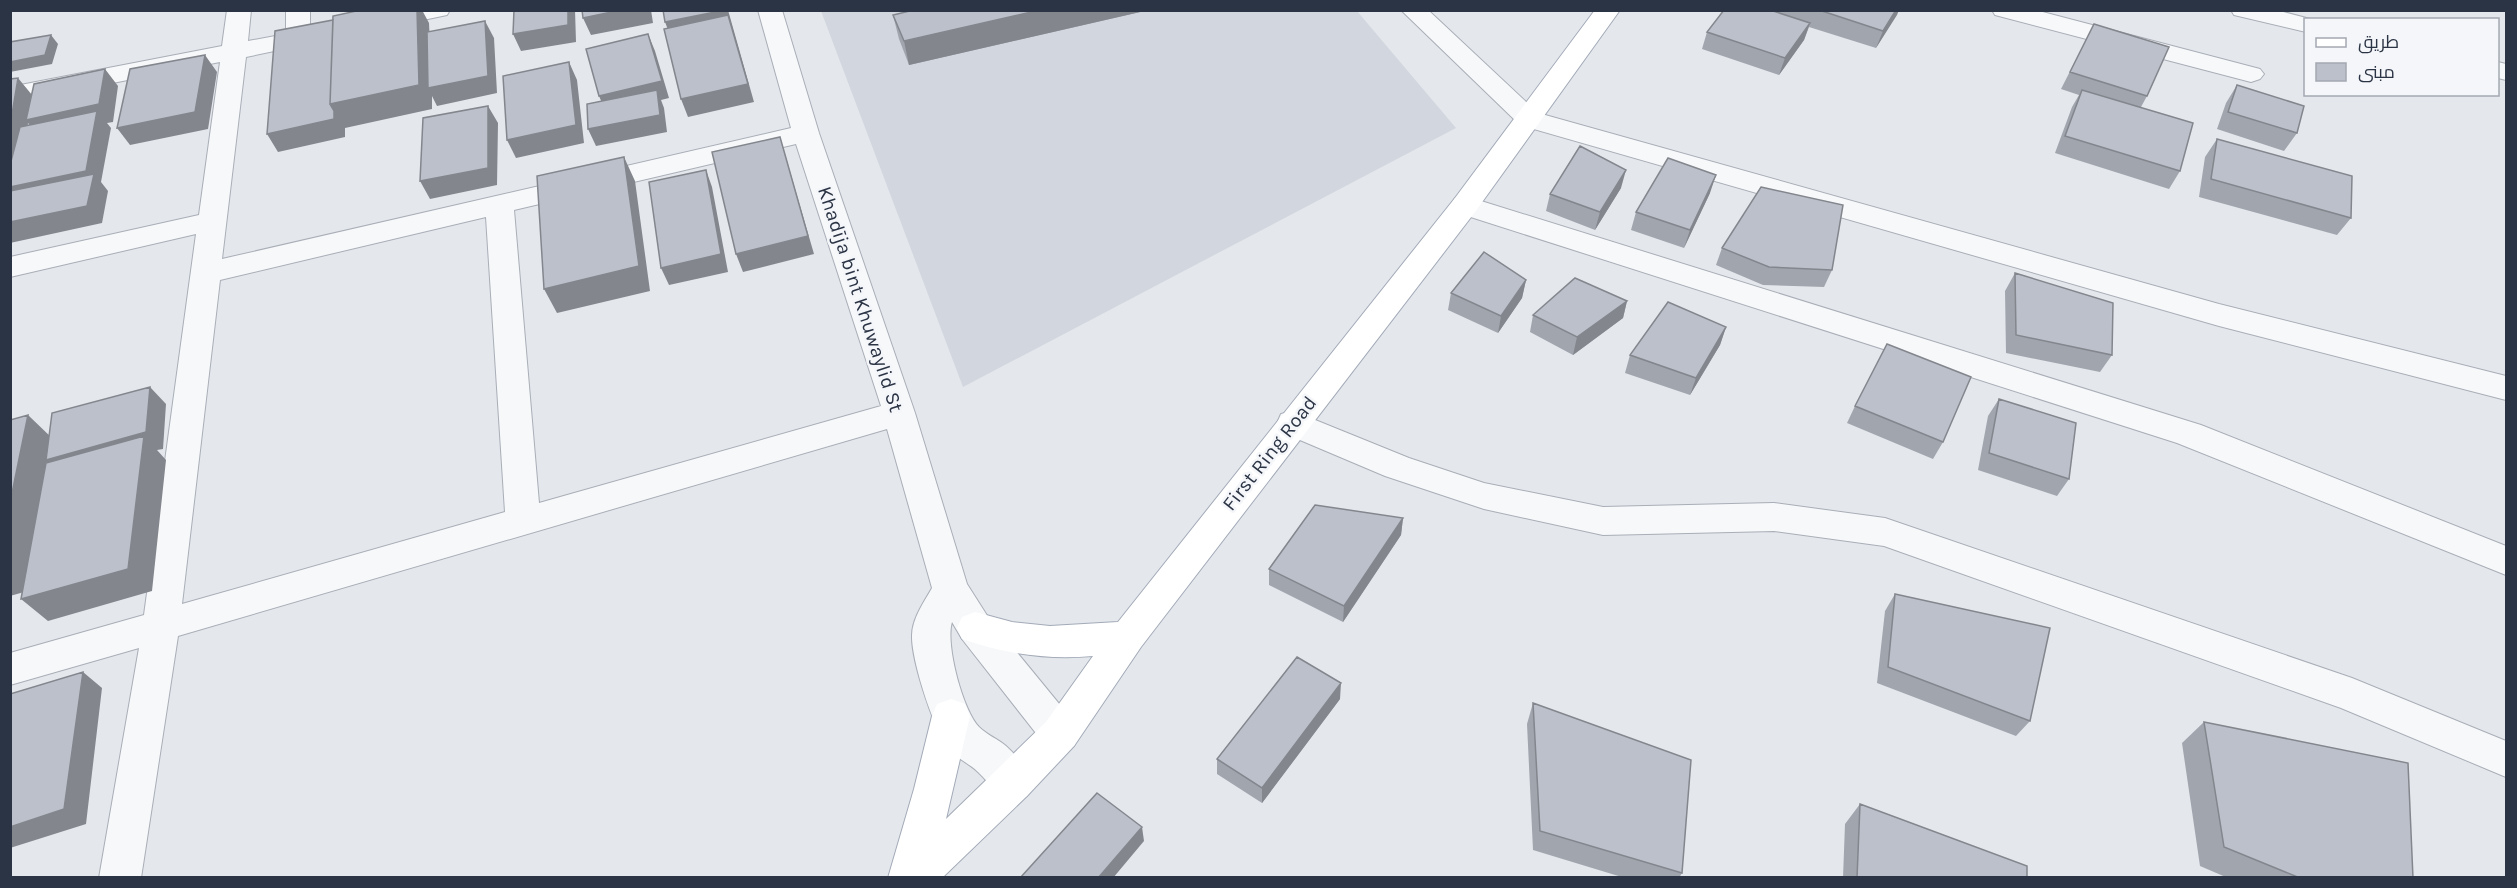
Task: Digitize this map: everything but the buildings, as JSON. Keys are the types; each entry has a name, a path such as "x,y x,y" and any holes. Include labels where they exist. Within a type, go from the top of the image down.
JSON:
{"main road":[{"name":"First Ring Road","path":"910,878 1013,783 1060,734 1128,636 1465,205 1608,10"},
{"path":"975,628 990,634 1053,641 1088,642 1128,636"},
{"path":"910,878 951,716"}],"street":[{"path":"120,878 161,625 239,10"},
{"path":"298,10 298,39"},
{"path":"10,95 438,10"},
{"name":"Khadīja bint Khuwaylid St","path":"770,10 807,133 899,413 950,589 975,628 1060,734"},
{"path":"1413,10 1528,119 2219,315 2506,388"},
{"path":"2004,10 2251,74"},
{"path":"2243,10 2304,25"},
{"path":"205,273 807,133"},
{"path":"499,205 523,522"},
{"path":"1465,205 1697,276 2189,434 2506,561"},
{"path":"10,267 213,221"},
{"path":"10,669 899,413"},
{"path":"1293,423 1397,467 1484,496 1603,521 1774,517 1885,532 2352,695 2506,759"},
{"path":"950,589 930,633 931,648 951,716 965,739 992,759 1013,783"}],"shaded area":[{"path":"821,11 1357,11 1456,128 963,387"}]}
